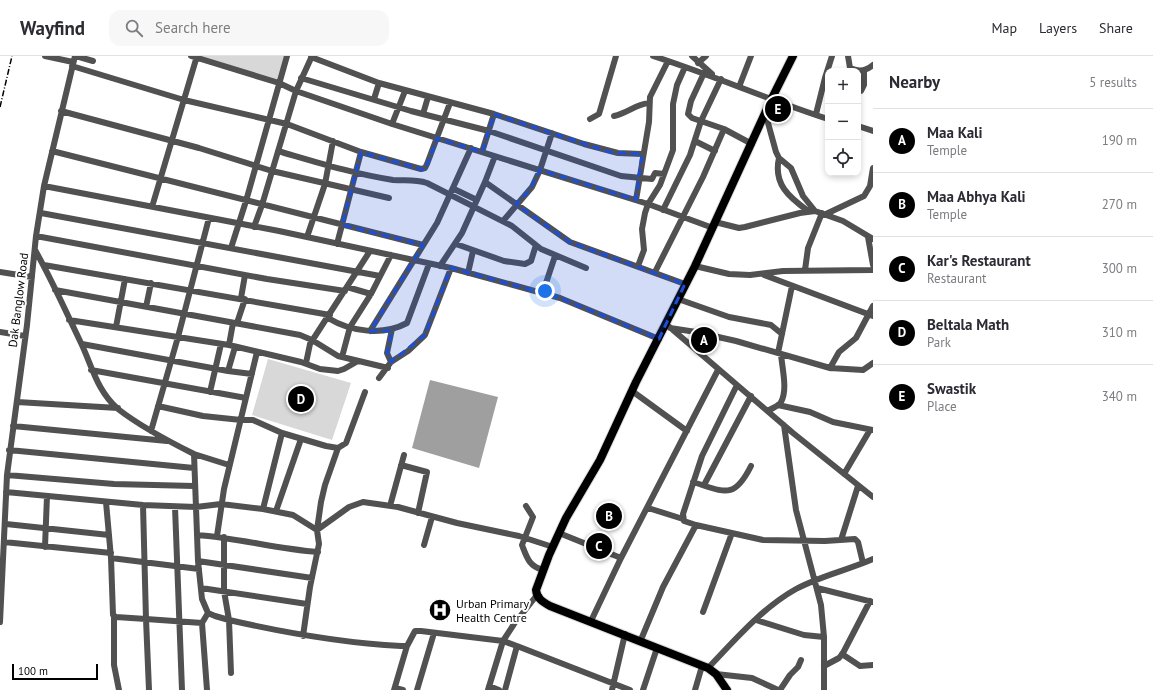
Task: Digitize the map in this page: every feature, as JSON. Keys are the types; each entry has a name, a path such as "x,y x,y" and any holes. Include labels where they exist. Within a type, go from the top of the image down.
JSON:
{"main road":[{"path":"727,690 716,674 705,667 550,606 541,601 537,595 537,585 566,518 600,460 632,391 659,339 668,326 678,299 752,144 765,112 793,56"}],"street":[{"path":"45,56 93,61"},
{"path":"152,207 184,100 195,56 279,83 296,91 392,124 636,200 682,217 714,225 739,228 812,211"},
{"path":"231,248 246,201 287,56"},
{"path":"590,118 599,114 616,56"},
{"path":"653,56 719,78 771,100 825,118"},
{"path":"692,56 698,63 719,78"},
{"path":"698,63 706,56"},
{"path":"739,87 751,56"},
{"path":"816,114 833,56 840,56"},
{"path":"848,56 848,64 850,68"},
{"path":"254,227 296,91 311,57 379,83 494,114 610,152 642,154"},
{"path":"74,60 184,100 287,124 361,152 404,166 425,168 450,103"},
{"name":"Dak Banglow Road","path":"0,622 2,555 6,524 3,508 36,236 41,213 44,186 74,60"},
{"path":"636,200 651,93 668,61"},
{"path":"861,91 863,87 864,70 873,65"},
{"path":"638,266 643,254 643,224 648,204 657,191 673,150 674,95 685,67"},
{"path":"704,73 691,101 688,114 692,118 724,130 752,144"},
{"path":"301,78 423,114 489,131 616,175 652,179 656,173 664,174"},
{"path":"663,210 695,141 701,121 719,78"},
{"path":"374,99 379,83"},
{"path":"392,124 405,91"},
{"path":"423,114 428,97"},
{"path":"614,116 626,113 640,104 649,103"},
{"path":"61,111 172,141 272,171 389,198"},
{"path":"765,112 774,146 779,158 778,174 784,189 791,199 812,211 843,221 870,238 873,265"},
{"path":"482,152 494,114"},
{"path":"861,127 873,131"},
{"path":"655,272 696,192 724,130"},
{"path":"503,221 532,187 540,170 552,134"},
{"path":"307,237 325,184 333,141"},
{"path":"695,141 715,151"},
{"path":"370,331 437,223 454,189 471,148"},
{"path":"52,151 423,245"},
{"path":"278,151 355,172 395,180 421,181 503,221 518,230 536,245 555,256 586,268"},
{"path":"337,244 361,152"},
{"path":"440,266 456,244 478,200 495,156"},
{"path":"779,158 791,168 802,196 812,211"},
{"path":"805,270 808,248 824,214 858,200 870,192 873,168"},
{"path":"485,182 570,242 686,284"},
{"path":"44,186 307,237 451,268 543,292 577,304 659,339"},
{"path":"454,189 478,200"},
{"path":"41,213 380,276"},
{"path":"151,431 184,315 209,218"},
{"path":"36,236 245,275 346,289 371,294"},
{"path":"456,244 504,261 525,264 531,261 536,245"},
{"path":"35,250 44,265 69,320 82,344 98,385 118,408 151,431 194,454 229,465"},
{"path":"468,273 474,250"},
{"path":"306,363 308,347 312,340 370,251"},
{"path":"342,357 350,327 371,294 391,255"},
{"path":"543,292 555,256"},
{"path":"44,265 243,299 329,316 350,327 370,331 392,330 407,324 429,264"},
{"path":"695,266 729,274 762,274 805,270 873,270"},
{"path":"379,378 390,365 425,335 451,268"},
{"path":"0,272 32,277"},
{"path":"762,274 871,315"},
{"path":"228,371 235,323 243,299 245,275"},
{"path":"116,327 125,279"},
{"path":"146,307 151,283"},
{"path":"768,411 778,405 783,398 784,388 780,354 782,334 792,286"},
{"path":"55,290 288,333 312,340 329,352 342,357 358,361 390,365"},
{"path":"678,299 729,317 771,325 782,334"},
{"path":"830,368 836,355 856,338 871,315 873,306"},
{"path":"69,320 232,346 306,363 320,369 332,371 344,369 358,361"},
{"path":"668,326 713,336 830,368 862,370 873,363"},
{"path":"668,326 718,370 873,497"},
{"path":"390,365 387,352 392,330"},
{"path":"0,332 25,336"},
{"path":"82,344 171,361 252,374"},
{"path":"210,392 214,368 221,344"},
{"path":"231,673 229,620 224,591 221,504 229,465 257,352"},
{"path":"91,370 246,398"},
{"path":"591,621 621,558 718,370"},
{"path":"683,519 693,482 707,443 737,385"},
{"path":"632,391 687,431"},
{"path":"303,636 307,604 318,552 319,544 317,530 324,485 338,448 346,443 365,392"},
{"path":"704,485 751,396"},
{"path":"16,402 118,408"},
{"path":"778,405 810,412 833,422 872,430 844,474"},
{"path":"158,406 203,416 253,420 282,433 338,448"},
{"path":"784,425 791,482 803,541 816,581 824,637 824,690"},
{"path":"13,426 169,441"},
{"path":"263,509 282,433"},
{"path":"276,511 302,439"},
{"path":"9,450 194,468"},
{"path":"194,454 194,486 200,588 202,599 208,612 214,616 229,620 303,636 369,645 407,646"},
{"path":"390,506 404,454"},
{"path":"401,465 427,472 418,513"},
{"path":"693,482 718,489 732,490 738,488 743,482 751,466"},
{"path":"7,475 114,484 194,486"},
{"path":"842,540 858,486"},
{"path":"6,492 143,505 196,507 221,504 263,509 293,515 317,530"},
{"path":"45,547 47,496"},
{"path":"106,502 111,556 114,616 114,665 119,690"},
{"path":"317,530 349,507 363,502 390,506 432,517 519,536 553,547"},
{"path":"143,505 149,690"},
{"path":"526,506 533,517 522,545 529,563 534,567 543,570"},
{"path":"175,507 178,565 178,622 182,690"},
{"path":"648,508 683,519 696,525 763,540 857,540 862,563"},
{"path":"424,545 432,517"},
{"path":"6,524 46,530 109,535"},
{"path":"640,642 663,587 696,525"},
{"path":"559,533 621,558"},
{"path":"703,612 732,533"},
{"path":"197,535 221,537 267,546 318,552"},
{"path":"4,542 199,569"},
{"path":"695,690 705,667 780,599 798,588 873,559"},
{"path":"198,561 312,578"},
{"path":"200,588 307,604"},
{"path":"817,588 872,601 842,654 824,666"},
{"path":"500,690 489,688 503,641 514,624 537,595"},
{"path":"207,690 202,623 208,612"},
{"path":"114,616 202,623"},
{"path":"756,620 798,634 824,637"},
{"path":"403,690 394,689 407,646 415,631 503,641 613,687 630,690"},
{"path":"417,690 434,633"},
{"path":"613,687 624,634"},
{"path":"505,690 517,646"},
{"path":"643,690 657,648"},
{"path":"842,654 860,666 873,665"},
{"path":"716,674 752,678 779,690 798,667 801,660"}],"highlighted area":[{"path":"494,114 610,152 642,154 636,200 540,170 529,191 516,204 570,242 685,284 659,339 560,298 451,268 425,335 391,362 387,353 392,331 370,331 423,245 342,225 361,152 425,170 437,138 482,152"}],"shaded area":[{"path":"197,56 287,56 279,83"},
{"path":"268,359 351,383 332,440 252,415"},
{"path":"430,380 498,397 479,468 412,448"}],"railway":[{"path":"0,107 12,56"}],"place":[{"name":"Swastik","path":"778,109"},
{"name":"Maa Kali","path":"704,340"},
{"name":"Beltala Math","path":"301,399"},
{"name":"Maa Abhya Kali","path":"609,516"},
{"name":"Kar's Restaurant","path":"599,546"},
{"name":"Urban Primary Health Centre","path":"440,610"}]}
